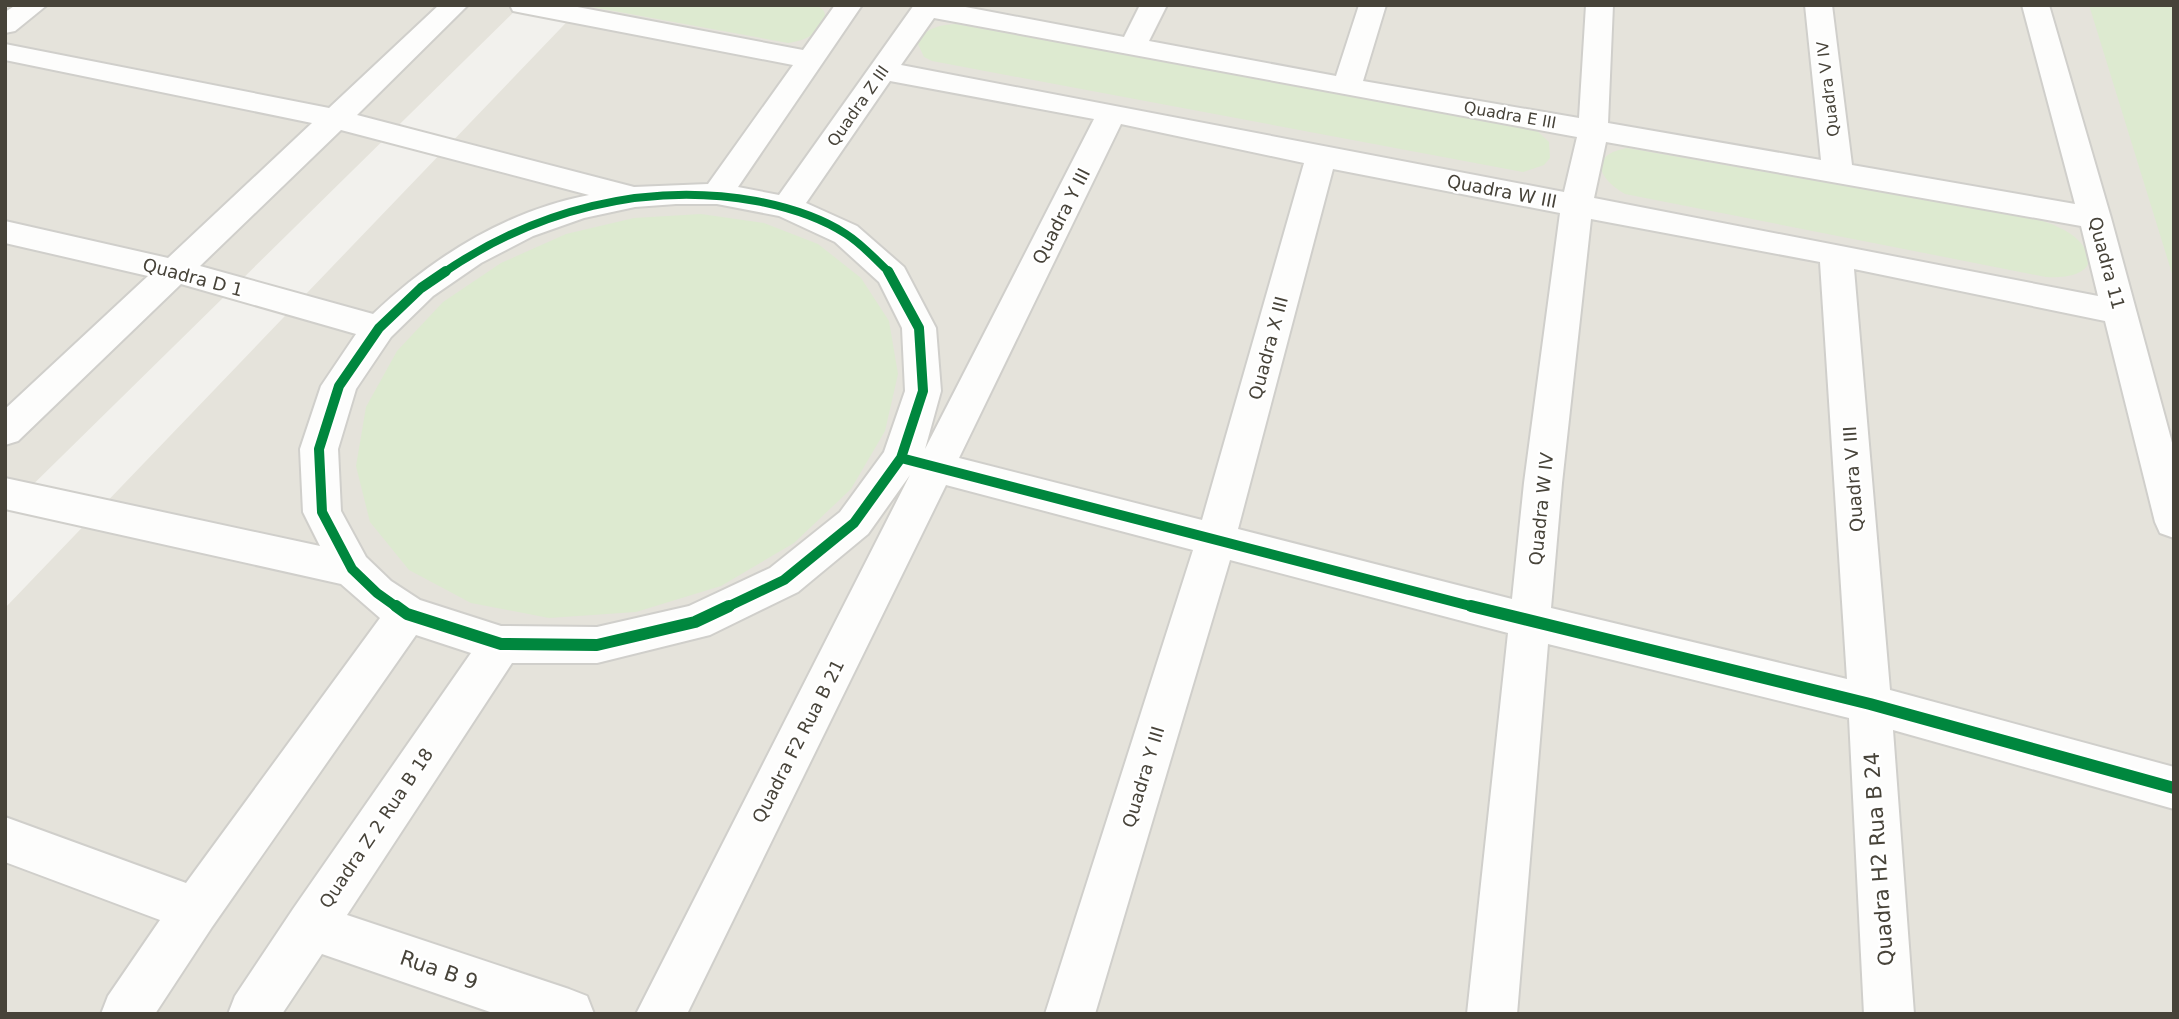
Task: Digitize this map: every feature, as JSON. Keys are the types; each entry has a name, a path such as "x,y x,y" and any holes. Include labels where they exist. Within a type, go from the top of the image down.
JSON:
{"street":[{"path":"5,26 34,5"},
{"path":"5,431 455,5"},
{"path":"523,5 811,60"},
{"path":"717,194 849,5"},
{"path":"1132,48 1154,5"},
{"path":"1347,87 1373,5"},
{"name":"Quadra W IV","path":"1492,1014 1529,621 1577,205 1592,130 1600,5"},
{"name":"Quadra V IV","path":"1818,5 1838,173"},
{"name":"Quadra 11","path":"2035,5 2095,218 2174,522"},
{"name":"Quadra E III","path":"928,7 1347,87 2095,218"},
{"name":"Quadra Z III","path":"787,207 928,7"},
{"path":"5,52 333,118 635,197"},
{"name":"Quadra W III","path":"884,71 1836,254 2119,312"},
{"name":"Quadra Y III","path":"918,463 1112,113"},
{"name":"Quadra X III","path":"1216,540 1321,157"},
{"path":"717,194 787,207 846,234 892,275 919,328 923,390 918,463 854,523 784,580 695,622 597,645 501,645 407,614 377,593 352,569 322,512 319,449 339,386 379,328 421,288 469,254 522,228 578,208 635,197 717,194"},
{"name":"Quadra D 1","path":"5,232 176,271 379,328"},
{"name":"Quadra V III","path":"1836,254 1870,704"},
{"path":"918,463 1529,621 1870,704 2174,788"},
{"name":"Quadra F2 Rua B 21","path":"661,1014 918,463"},
{"path":"5,493 352,569"},
{"name":"Quadra Y III","path":"1070,1014 1216,540"},
{"path":"126,1014 195,910 407,614"},
{"name":"Quadra Z 2 Rua B 18","path":"253,1014 501,645"},
{"name":"Quadra H2 Rua B 24","path":"1870,704 1889,1014"},
{"path":"5,839 195,910"},
{"name":"Rua B 9","path":"310,926 569,1014"}],"shaded area":[{"path":"5,5 521,5 5,512"},
{"path":"583,5 2174,5 2174,1014 5,1014 5,608"}],"green space":[{"path":"581,5 817,5 824,11 826,18 811,36 788,43"},
{"path":"2089,5 2174,5 2174,280"},
{"path":"956,24 1533,127 1549,142 1550,158 1544,165 1523,172 932,61 924,57 918,44 924,34 938,27"},
{"path":"1627,148 2037,219 2071,234 2087,252 2089,260 2086,267 2073,275 2046,277 1625,194 1608,181 1601,168 1602,161 1607,156"},
{"path":"701,214 764,223 818,244 861,278 889,321 898,374 885,431 851,489 794,543 721,586 636,612 549,618 471,603 409,570 370,522 356,466 366,407 397,351 443,302 501,263 566,234 634,218"}],"cycle path":[{"path":"676,194 717,194 787,207 846,234 892,275 919,328 923,391 901,458 854,523 784,580 695,622 597,645 501,644 407,614 377,593 352,569 322,512 319,449 339,386 379,328 421,288 469,255 522,228 578,208 635,197 676,194"},
{"path":"901,458 1529,621 1870,704 2174,788"}]}
